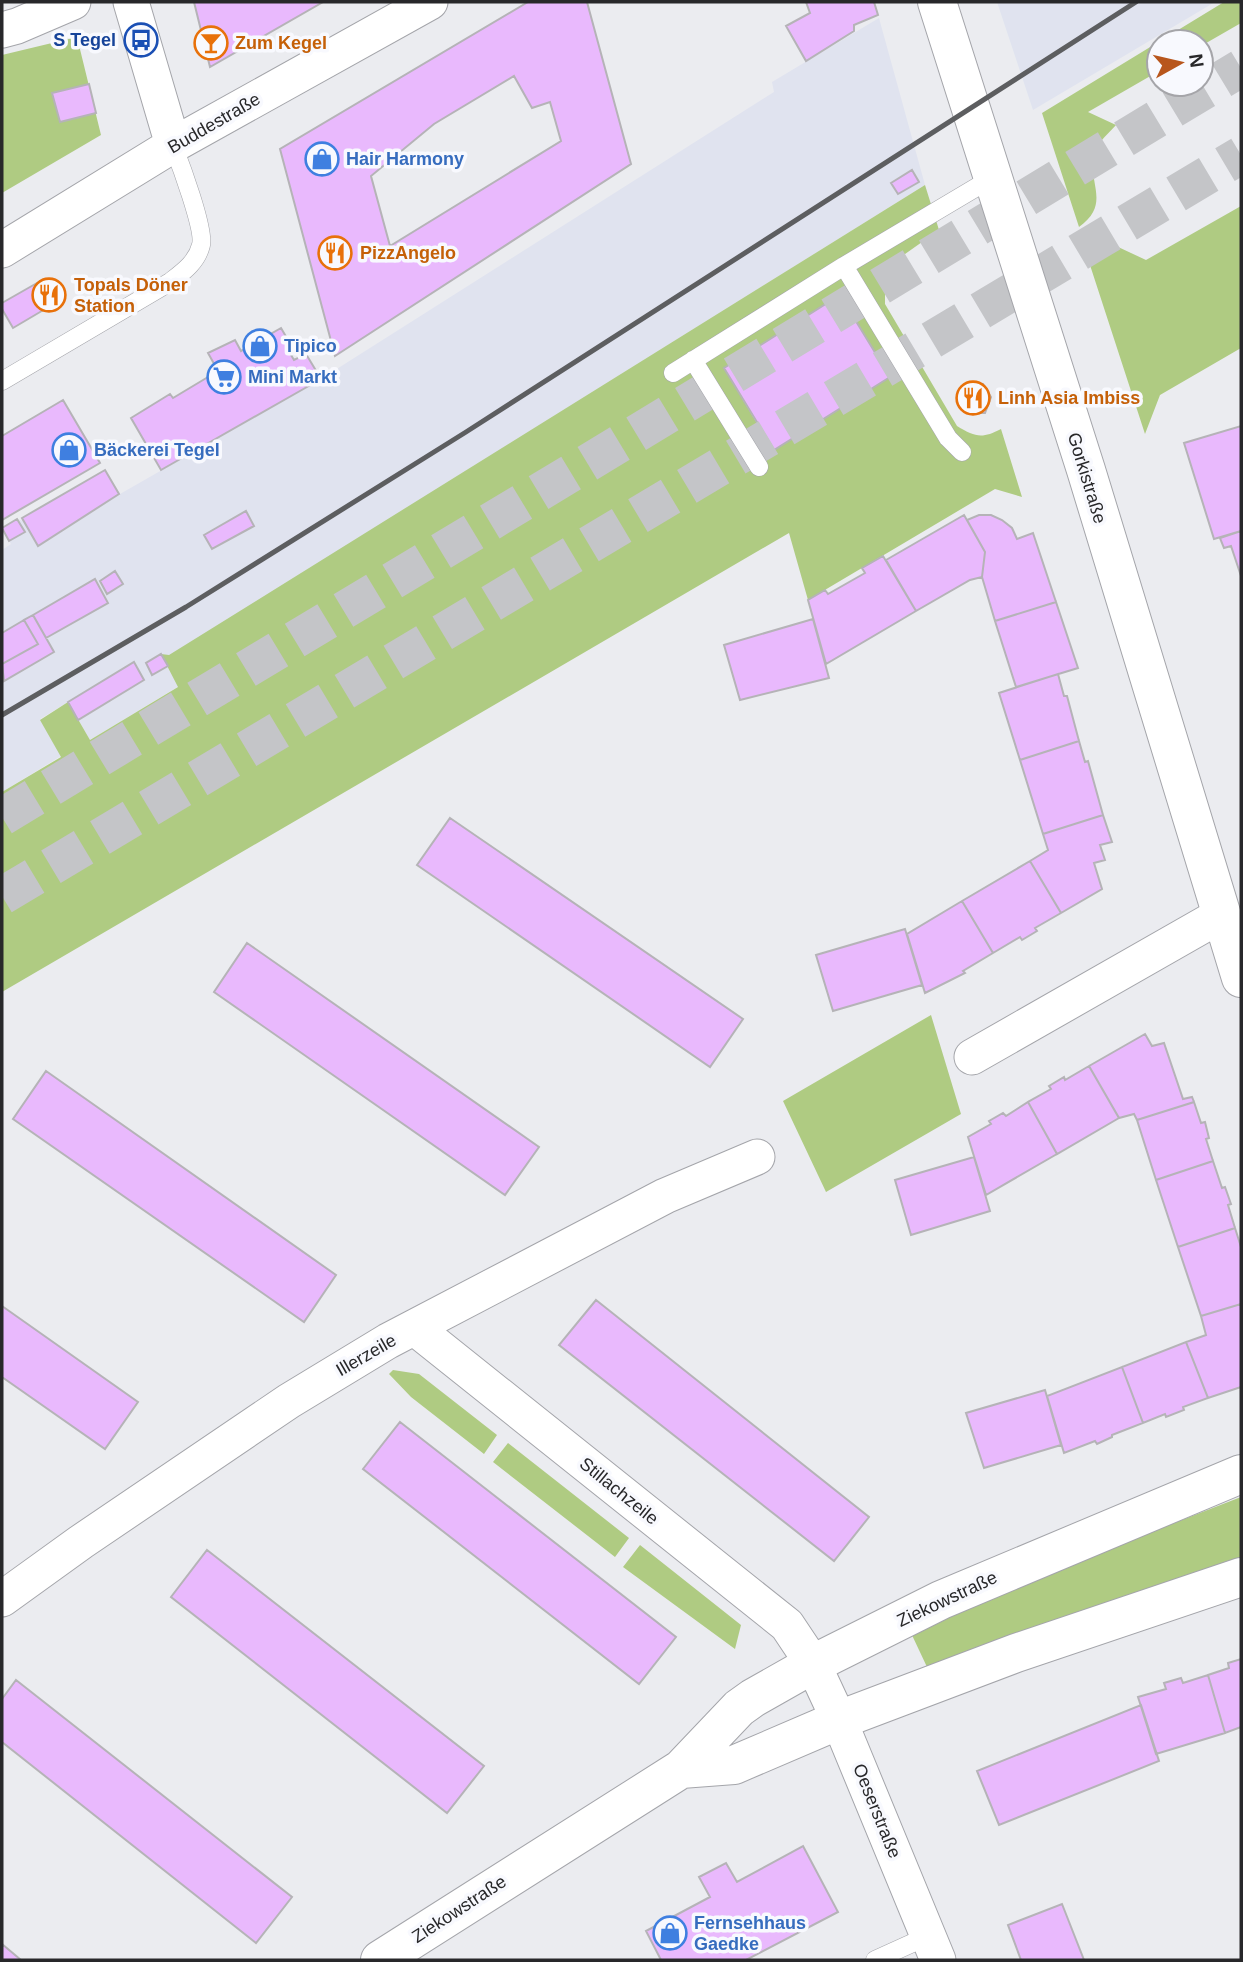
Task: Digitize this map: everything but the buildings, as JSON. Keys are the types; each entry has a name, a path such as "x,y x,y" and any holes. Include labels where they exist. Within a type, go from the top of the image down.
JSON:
{"street":[{"path":"2,30 73,2"},
{"path":"131,2 173,145"},
{"name":"Buddestraße","path":"2,250 173,145 430,2"},
{"name":"Gorkistraße","path":"937,2 1147,667 1241,978"},
{"path":"972,1057 1221,915"},
{"name":"Illerzeile","path":"2,1599 289,1401 415,1328 665,1196 757,1157"},
{"name":"Stillachzeile","path":"415,1328 787,1625 813,1664"},
{"name":"Ziekowstraße","path":"380,1960 681,1769 738,1708 813,1664 941,1600 1241,1474"},
{"name":"Ziekowstraße","path":"681,1769 734,1765 839,1720 1016,1653 1241,1577"},
{"name":"Oeserstraße","path":"813,1664 839,1720 933,1948"}],"lane":[{"path":"2,381 170,282 191,265 202,244 189,188 173,145"},
{"path":"673,373 844,266 992,178"},
{"path":"844,266 948,438 962,452"},
{"path":"693,360 759,467"},
{"path":"875,1960 933,1948"}],"shaded area":[{"path":"997,2 1215,2 1171,28 1145,28 1145,44 1033,110"},
{"path":"879,18 925,185 169,656 162,655 179,686 90,740 68,702 40,719 61,756 2,792 2,550 11,544 2,528 17,519 23,521 22,518 105,470 120,494 321,379 774,92 772,82"}],"green space":[{"path":"1224,2 1241,2 1241,23 1215,38 1215,28 1181,28"},
{"path":"77,37 101,135 2,193 2,55"},
{"path":"1145,50 1145,79 1088,112 1116,125 1095,151 1093,172 1096,200 1089,218 1079,227 1042,113"},
{"path":"925,185 939,230 898,259 885,278 885,304 957,426 979,435 1001,429 1022,497 995,489 808,600 789,533 2,992 2,792 61,757 40,720 68,702 90,740 178,687 161,654 169,655","holes":["840,295 890,377 773,450 724,368"]},
{"path":"1241,206 1241,348 1160,395 1145,434 1089,262 1116,246 1146,260"},
{"path":"931,1015 961,1114 826,1192 783,1101"},
{"path":"393,1370 419,1374 497,1435 484,1454 411,1397 389,1374"},
{"path":"508,1443 629,1538 615,1557 493,1462"},
{"path":"1241,1497 1241,1558 927,1667 911,1633 1138,1537"},
{"path":"640,1545 741,1625 735,1649 623,1567"}],"tunnel":[{"path":"2,817 1241,68"},
{"path":"2,896 1241,155"}],"railway":[{"path":"2,715 186,607 466,432 1136,2"}],"place":[{"name":"S Tegel","path":"141,40"},
{"name":"Zum Kegel","path":"211,43"},
{"name":"Hair Harmony","path":"322,159"},
{"name":"PizzAngelo","path":"335,253"},
{"name":"Topals Döner Station","path":"49,295"},
{"name":"Tipico","path":"260,346"},
{"name":"Mini Markt","path":"224,377"},
{"name":"Linh Asia Imbiss","path":"973,398"},
{"name":"Bäckerei Tegel","path":"69,450"},
{"name":"Fernsehhaus Gaedke","path":"670,1933"}]}
